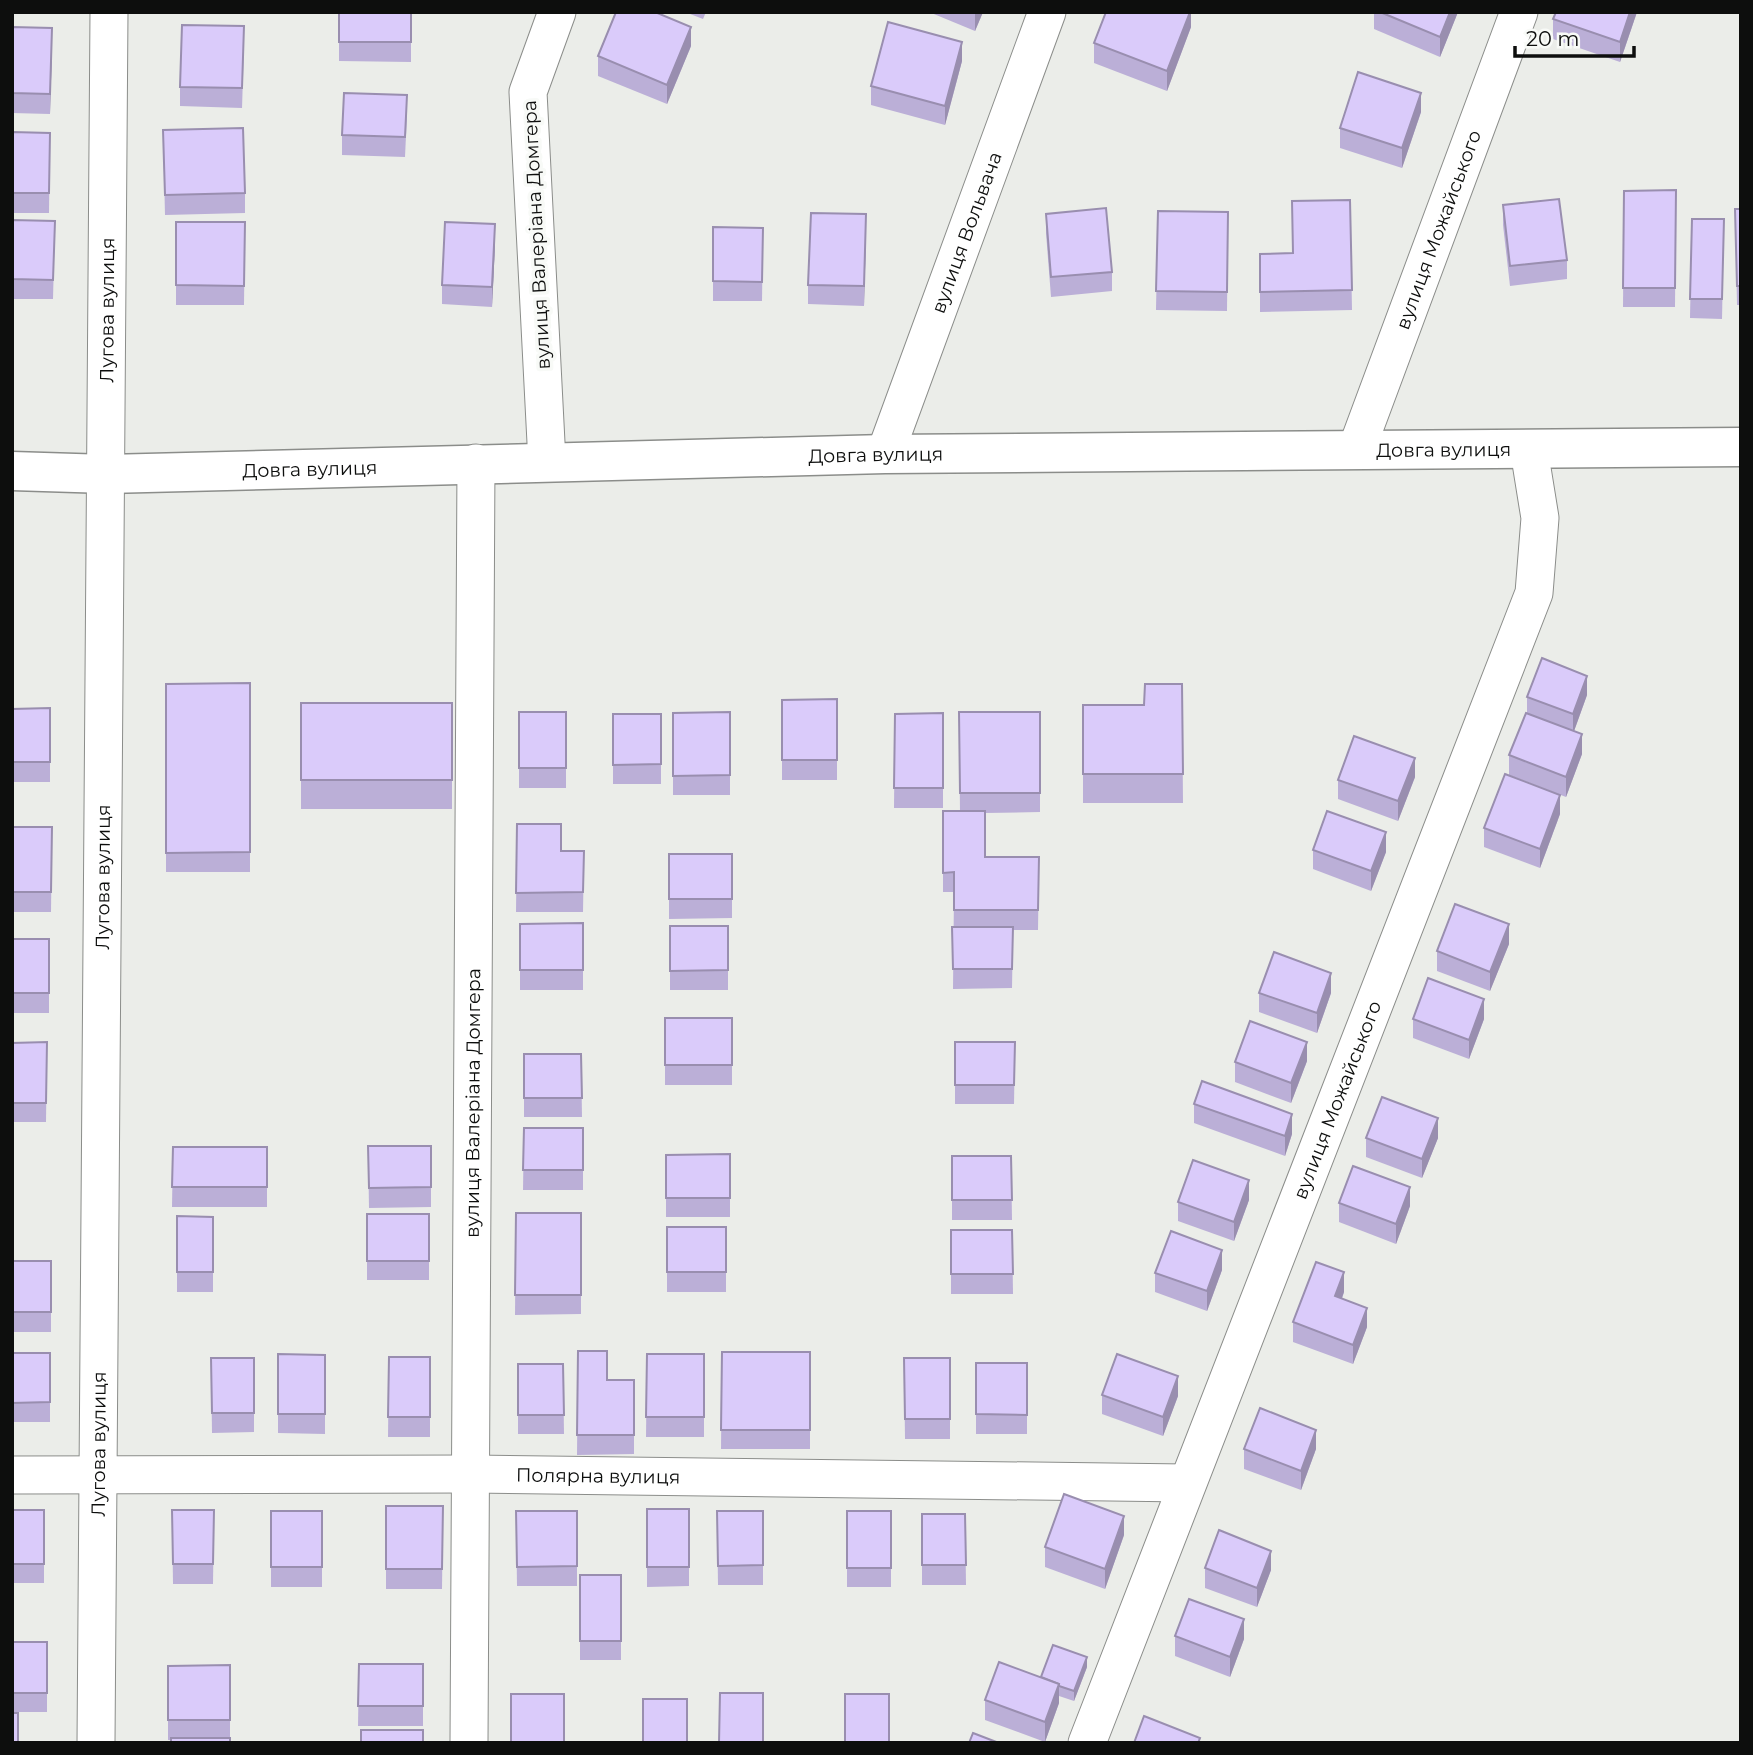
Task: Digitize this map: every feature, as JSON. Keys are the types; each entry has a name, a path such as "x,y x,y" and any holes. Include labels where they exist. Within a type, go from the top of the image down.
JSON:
{"street":[{"name":"Лугова вулиця","path":"96,1743 109,12"},
{"path":"528,92 529,12"},
{"name":"вулиця Валеріана Домгера","path":"547,462 528,92 557,12"},
{"name":"вулиця Вольвача","path":"885,454 1047,12"},
{"name":"вулиця Можайського","path":"1357,448 1519,12"},
{"name":"Довга вулиця","path":"12,471 107,474 885,454 1357,448 1529,450 1741,447"},
{"name":"вулиця Можайського","path":"1087,1743 1534,593 1541,518 1529,450"},
{"name":"вулиця Валеріана Домгера","path":"469,1743 475,463"},
{"name":"Полярна вулиця","path":"12,1475 472,1474 1186,1483"}],"building":[{"path":"339,12 411,12 411,42 339,42"},
{"path":"616,12 655,12 691,27 667,85 598,56"},
{"path":"1106,12 1190,12 1167,71 1094,43"},
{"path":"1380,12 1450,12 1440,37"},
{"path":"1556,12 1630,12 1620,42 1553,19"},
{"path":"888,22 962,42 945,106 871,86"},
{"path":"182,25 244,26 242,88 180,87"},
{"path":"12,27 52,28 50,94 12,93"},
{"path":"1358,72 1421,93 1402,148 1340,128"},
{"path":"344,93 407,95 405,137 342,135"},
{"path":"243,128 245,193 165,195 163,130"},
{"path":"12,132 50,133 49,193 12,193"},
{"path":"1676,190 1675,288 1623,288 1624,191"},
{"path":"1559,199 1567,260 1510,266 1503,205"},
{"path":"1350,200 1352,290 1260,292 1260,254 1293,253 1292,201"},
{"path":"1106,208 1112,272 1051,277 1046,214"},
{"path":"1735,209 1741,209 1741,286 1737,286"},
{"path":"1158,211 1228,212 1227,292 1156,291"},
{"path":"811,213 866,214 864,286 808,285"},
{"path":"1692,219 1724,219 1722,299 1690,299"},
{"path":"12,220 55,221 53,280 12,279"},
{"path":"176,222 245,222 244,286 176,285"},
{"path":"445,222 495,224 492,287 442,285"},
{"path":"713,227 763,228 762,282 713,281"},
{"path":"1542,658 1587,676 1573,714 1527,697"},
{"path":"250,683 250,852 166,853 166,684"},
{"path":"1145,684 1182,684 1183,774 1083,774 1083,705 1144,705"},
{"path":"837,699 837,760 782,760 782,700"},
{"path":"301,703 452,703 452,780 301,780"},
{"path":"50,708 50,762 12,762 12,709"},
{"path":"519,712 566,712 566,768 519,768"},
{"path":"730,712 730,775 673,776 673,713"},
{"path":"959,712 1040,712 1040,793 960,793"},
{"path":"943,713 943,788 894,788 895,714"},
{"path":"1526,713 1582,734 1566,777 1509,755"},
{"path":"613,714 661,714 661,764 613,765"},
{"path":"1354,736 1415,758 1398,801 1338,780"},
{"path":"1505,774 1560,795 1540,849 1484,828"},
{"path":"943,811 985,811 985,857 1039,857 1038,910 954,910 954,872 943,873"},
{"path":"1327,811 1386,832 1371,871 1313,850"},
{"path":"517,824 561,824 561,851 584,851 583,892 516,893"},
{"path":"12,827 52,827 51,892 12,892"},
{"path":"669,854 732,854 732,899 669,899"},
{"path":"1455,904 1509,924 1490,972 1437,951"},
{"path":"583,923 583,970 520,970 520,924"},
{"path":"670,926 728,926 728,970 670,971"},
{"path":"952,927 1013,927 1012,969 953,969"},
{"path":"12,939 49,939 49,993 12,993"},
{"path":"1274,952 1331,973 1317,1013 1259,993"},
{"path":"1428,978 1484,999 1469,1040 1413,1019"},
{"path":"665,1018 732,1018 732,1065 665,1065"},
{"path":"1250,1021 1307,1042 1291,1083 1235,1062"},
{"path":"47,1042 46,1103 12,1103 12,1043"},
{"path":"955,1042 1015,1042 1014,1085 955,1085"},
{"path":"524,1054 581,1054 582,1098 524,1098"},
{"path":"1202,1081 1292,1114 1285,1136 1194,1104"},
{"path":"1382,1097 1438,1118 1422,1159 1366,1138"},
{"path":"524,1128 583,1128 583,1170 523,1170"},
{"path":"368,1146 431,1146 431,1187 369,1188"},
{"path":"173,1147 267,1147 267,1187 172,1187"},
{"path":"730,1154 730,1198 666,1198 666,1155"},
{"path":"952,1156 1011,1156 1012,1200 952,1200"},
{"path":"1193,1160 1249,1180 1234,1222 1178,1202"},
{"path":"1353,1166 1410,1187 1396,1224 1339,1203"},
{"path":"516,1213 581,1213 581,1295 515,1295"},
{"path":"367,1214 429,1214 429,1261 367,1261"},
{"path":"177,1216 213,1217 213,1272 177,1272"},
{"path":"667,1227 726,1227 726,1272 667,1272"},
{"path":"951,1230 1012,1230 1013,1274 951,1274"},
{"path":"1171,1231 1222,1250 1207,1291 1155,1273"},
{"path":"12,1261 51,1261 51,1312 12,1312"},
{"path":"1316,1262 1344,1272 1335,1296 1367,1308 1353,1345 1293,1322"},
{"path":"578,1351 607,1351 607,1380 634,1380 634,1435 577,1435"},
{"path":"722,1352 810,1352 810,1430 721,1430"},
{"path":"12,1353 50,1353 50,1402 12,1403"},
{"path":"278,1354 325,1355 325,1414 278,1414"},
{"path":"647,1354 704,1354 704,1417 646,1417"},
{"path":"1117,1354 1178,1376 1163,1417 1102,1395"},
{"path":"389,1357 430,1357 430,1417 388,1417"},
{"path":"211,1358 254,1358 254,1413 212,1413"},
{"path":"904,1358 950,1358 950,1419 905,1419"},
{"path":"976,1363 1027,1363 1027,1415 976,1414"},
{"path":"518,1364 563,1364 564,1415 518,1415"},
{"path":"1260,1408 1316,1430 1301,1471 1244,1449"},
{"path":"1064,1494 1124,1516 1105,1569 1045,1547"},
{"path":"386,1506 443,1506 442,1569 386,1569"},
{"path":"647,1509 689,1509 689,1567 647,1567"},
{"path":"12,1510 44,1510 44,1564 12,1564"},
{"path":"172,1510 214,1510 213,1564 173,1564"},
{"path":"271,1511 322,1511 322,1567 271,1567"},
{"path":"516,1511 577,1511 577,1566 517,1567"},
{"path":"717,1511 763,1511 763,1565 718,1566"},
{"path":"847,1511 891,1511 891,1568 847,1568"},
{"path":"922,1514 965,1514 966,1565 922,1565"},
{"path":"1219,1530 1271,1551 1257,1588 1205,1568"},
{"path":"580,1575 621,1575 621,1641 580,1641"},
{"path":"1189,1599 1244,1619 1230,1657 1175,1636"},
{"path":"12,1642 47,1642 47,1693 12,1693"},
{"path":"1053,1645 1087,1657 1074,1691 1041,1677"},
{"path":"999,1662 1059,1684 1045,1722 985,1700"},
{"path":"359,1664 423,1664 423,1706 358,1706"},
{"path":"230,1665 230,1720 168,1720 168,1666"},
{"path":"720,1693 763,1693 763,1743 719,1743"},
{"path":"511,1694 564,1694 564,1743 511,1743"},
{"path":"845,1694 889,1694 889,1743 845,1743"},
{"path":"643,1699 687,1699 687,1743 643,1743"},
{"path":"12,1713 18,1713 18,1743 12,1743"},
{"path":"1144,1716 1200,1738 1198,1743 1134,1743"},
{"path":"361,1730 423,1730 423,1743 361,1743"},
{"path":"973,1733 999,1743 969,1743"},
{"path":"171,1738 230,1738 230,1743 171,1743"}]}
